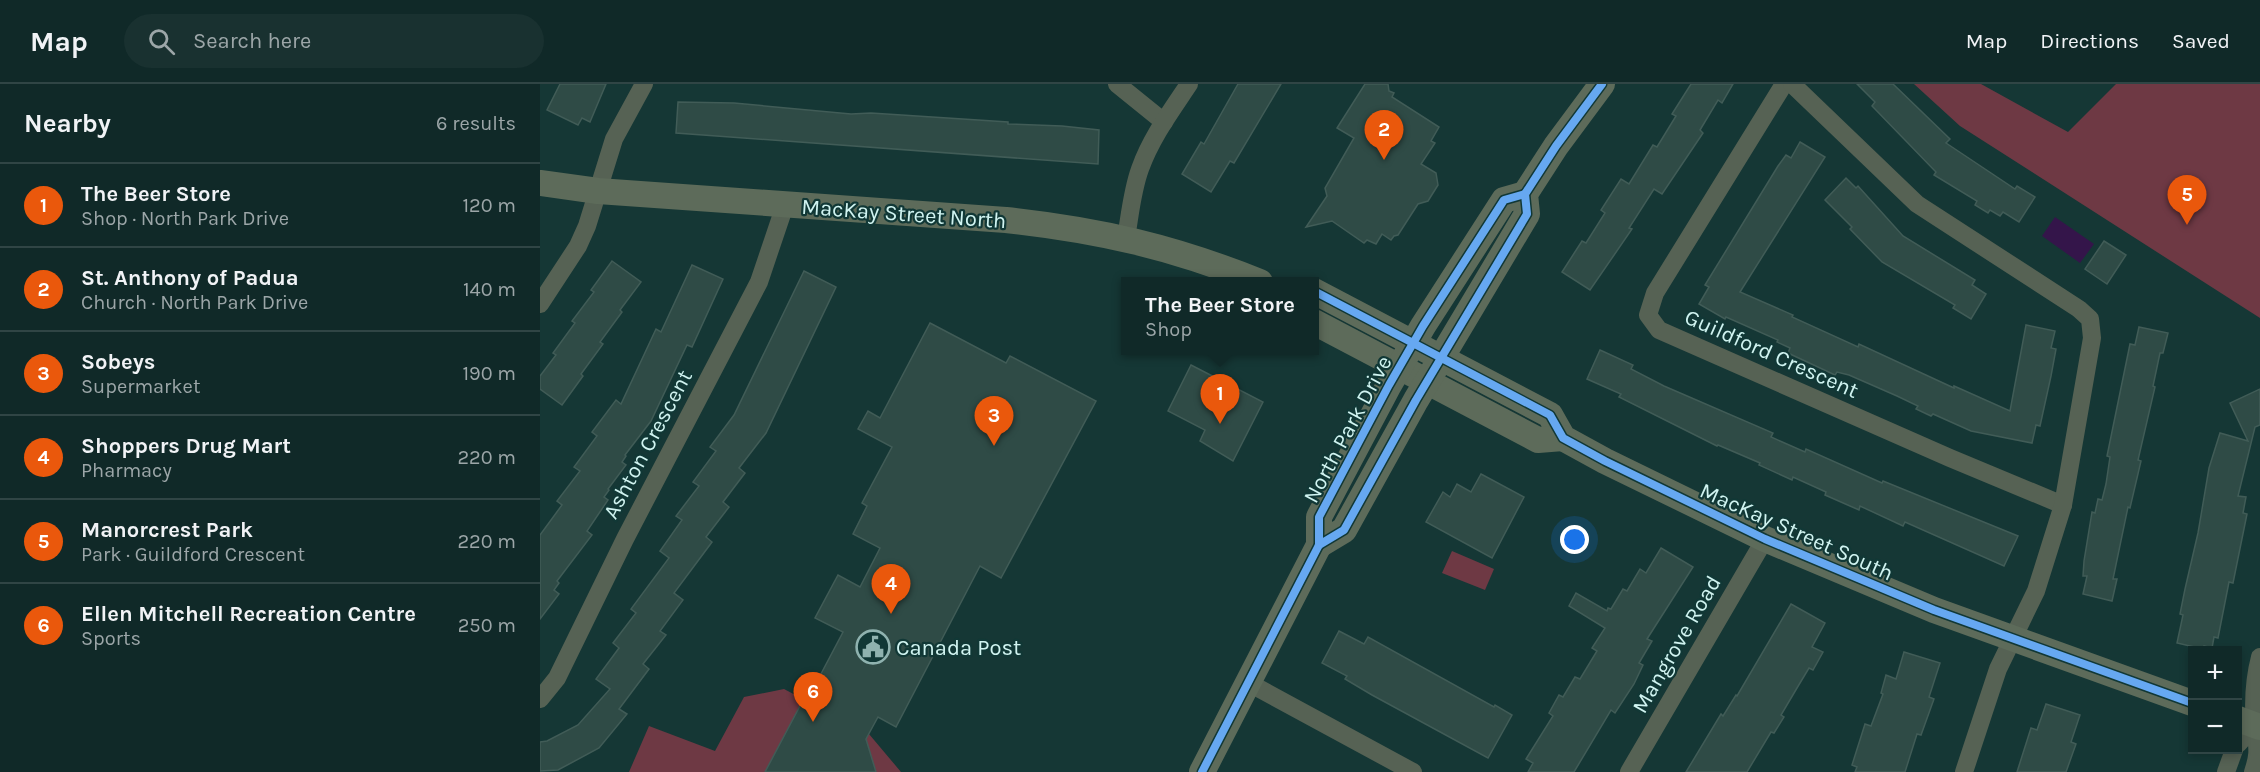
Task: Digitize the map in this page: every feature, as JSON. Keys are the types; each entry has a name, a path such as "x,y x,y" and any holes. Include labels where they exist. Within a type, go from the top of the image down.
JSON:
{"street":[{"path":"540,304 578,246 587,226 615,140 644,84"},
{"path":"1117,84 1164,122"},
{"path":"1126,238 1139,171 1150,146 1189,84"},
{"name":"North Park Drive","path":"1319,545 1344,530 1427,381 1527,214 1525,194 1556,146 1602,84"},
{"name":"Guildford Crescent","path":"1785,84 1654,293 1648,315 1659,330 2063,505"},
{"path":"1792,84 1917,204 2079,309 2090,320 2092,338 2063,505 2036,591 1998,669 1964,772"},
{"name":"MacKay Street North","path":"540,183 598,191 1006,220 1060,226 1126,238 1192,256 1247,277"},
{"name":"North Park Drive","path":"1202,772 1319,545 1319,517 1399,367 1504,200 1525,194"},
{"name":"Ashton Crescent","path":"540,699 557,678 625,540 759,282 785,205"},
{"path":"1319,294 1413,344"},
{"path":"1319,325 1399,367"},
{"name":"MacKay Street South","path":"1413,344 1550,415 1563,438 1764,539 1924,606 2188,701"},
{"name":"MacKay Street South","path":"1399,367 1538,440 1563,438"},
{"name":"Mangrove Road","path":"1629,772 1764,539"},
{"path":"2253,772 2259,755 2247,729 2260,657"},
{"path":"1249,683 1413,772"},
{"path":"2226,772 2233,754"}],"shaded area":[{"path":"1914,84 1981,84 2068,132 2116,84 2260,84 2260,318 1960,126"},
{"path":"2055,217 2094,244 2080,263 2042,236"},
{"path":"1452,551 1494,569 1485,590 1442,573"},
{"path":"784,689 869,734 901,772 629,772 649,726 715,751 744,697"}],"building":[{"path":"560,84 606,84 590,122 582,118 578,125 547,110"},
{"path":"1238,84 1281,84 1234,163 1230,161 1211,192 1182,174 1201,142 1204,144"},
{"path":"1365,84 1388,84 1389,91 1394,93 1392,97 1439,127 1431,141 1435,143 1421,164 1436,173 1438,185 1428,201 1418,204 1398,235 1391,240 1382,234 1376,244 1367,240 1364,243 1332,221 1306,227 1327,196 1325,188 1354,138 1337,128"},
{"path":"1691,84 1733,84 1722,103 1718,100 1700,130 1703,133 1662,194 1654,189 1629,228 1632,229 1590,290 1562,272 1582,241 1586,243 1605,213 1601,210 1621,179 1629,184 1653,145 1657,147 1676,116 1672,114"},
{"path":"1857,84 1893,84 1950,139 1946,143 2015,189 2017,186 2035,197 2019,222 2003,212 2000,216 1990,210 1988,213 1975,205 1977,201 1934,175 1936,172 1872,106 1875,102"},
{"path":"678,102 734,103 851,114 871,113 1099,130 1098,164 676,133"},
{"path":"1800,142 1825,157 1740,292 1858,347 1859,344 2010,411 2026,325 2055,331 2051,348 2056,349 2051,376 2040,426 2036,425 2032,443 1971,431 1933,414 1931,416 1916,409 1918,406 1897,396 1849,375 1837,372 1835,375 1788,353 1790,348 1777,342 1778,340 1726,317 1725,319 1699,304 1709,287 1705,285 1778,166 1786,155 1791,158"},
{"path":"1846,178 1856,188 1858,186 1903,236 1975,280 1972,285 1986,294 1971,319 1953,308 1955,305 1882,262 1850,229 1852,227 1825,200"},
{"path":"2104,241 2126,255 2107,284 2085,269"},
{"path":"612,261 641,282 620,310 622,312 600,342 603,344 562,405 540,389 540,376 556,355 553,353 575,323 572,321 594,292 591,290"},
{"path":"692,265 723,279 692,347 687,345 651,421 625,455 622,462 626,465 608,489 604,497 608,500 587,531 592,535 557,581 559,583 554,590 559,594 540,619 540,535 562,505 557,501 580,471 574,467 597,436 592,432 616,400 621,404 656,329 661,332"},
{"path":"804,271 836,287 766,433 739,468 745,473 723,502 729,507 706,537 712,542 674,593 683,600 660,631 666,635 643,664 649,669 619,709 627,714 599,748 558,770 540,771 540,742 547,741 578,725 610,689 596,679 619,648 613,643 636,613 631,609 669,558 660,551 682,520 676,516 699,486 693,482 716,451 710,447 734,415"},
{"path":"930,323 1006,363 1010,356 1096,401 1001,578 980,566 896,727 878,717 866,739 876,772 765,772 801,704 804,706 843,632 815,618 838,575 860,587 880,548 853,534 867,506 862,503 892,447 858,429 868,411 880,418"},
{"path":"2139,327 2168,333 2163,353 2160,353 2153,386 2155,387 2138,460 2141,461 2130,508 2128,507 2113,579 2117,579 2112,601 2083,594 2087,576 2083,576 2084,561 2092,512 2095,513 2098,499 2102,500 2106,484 2110,457 2107,456 2130,344 2135,345"},
{"path":"1600,350 1633,365 1631,369 1664,386 1773,433 1771,437 1805,452 1806,449 1882,483 1883,481 2018,536 2004,566 1905,522 1903,526 1860,506 1859,510 1793,477 1792,480 1759,465 1760,463 1717,446 1619,397 1621,394 1587,379"},
{"path":"1191,365 1263,402 1233,461 1200,441 1205,430 1168,411"},
{"path":"2260,389 2260,425 2255,427 2238,496 2246,497 2243,513 2247,514 2233,583 2229,582 2218,638 2214,637 2212,646 2190,646 2177,643 2183,615 2180,614 2198,533 2209,468 2220,433 2248,441 2230,403"},
{"path":"1481,474 1524,497 1492,558 1426,522 1443,492 1450,497 1457,484 1471,492"},
{"path":"1661,548 1693,567 1647,639 1652,641 1639,663 1643,665 1634,684 1615,713 1611,710 1574,772 1528,772 1533,763 1526,759 1553,716 1549,713 1559,695 1563,697 1575,677 1580,679 1597,651 1592,648 1605,628 1569,606 1576,593 1607,611 1608,608 1611,609 1623,589 1627,591 1640,569 1646,573"},
{"path":"1791,604 1825,623 1812,647 1823,652 1813,670 1809,668 1781,715 1784,717 1774,733 1771,732 1747,772 1686,772 1721,714 1723,716 1737,696"},
{"path":"1339,631 1364,644 1368,637 1512,715 1488,758 1372,695 1345,679 1347,676 1322,663"},
{"path":"1904,652 1940,663 1929,697 1934,699 1921,735 1917,734 1905,772 1855,772 1857,767 1852,765 1865,724 1871,726 1883,694 1881,693 1886,675 1896,679"},
{"path":"2046,704 2080,715 2071,742 2076,744 2066,772 2017,772 2031,728 2037,730"}],"cycle path":[{"path":"1319,545 1344,530 1416,400 1527,214 1525,194 1556,146 1602,84"},
{"path":"1202,772 1319,545 1319,517 1389,385 1423,326 1504,200 1525,194"},
{"path":"1319,294 1550,415 1563,438 1765,539 1934,610 2188,702"}],"place":[{"name":"St. Anthony of Padua","path":"1384,160"},
{"name":"Manorcrest Park","path":"2187,225"},
{"name":"The Beer Store","path":"1220,424"},
{"name":"Sobeys","path":"994,446"},
{"name":"Shoppers Drug Mart","path":"891,614"},
{"name":"Canada Post","path":"873,647"},
{"name":"Ellen Mitchell Recreation Centre","path":"813,722"}]}
